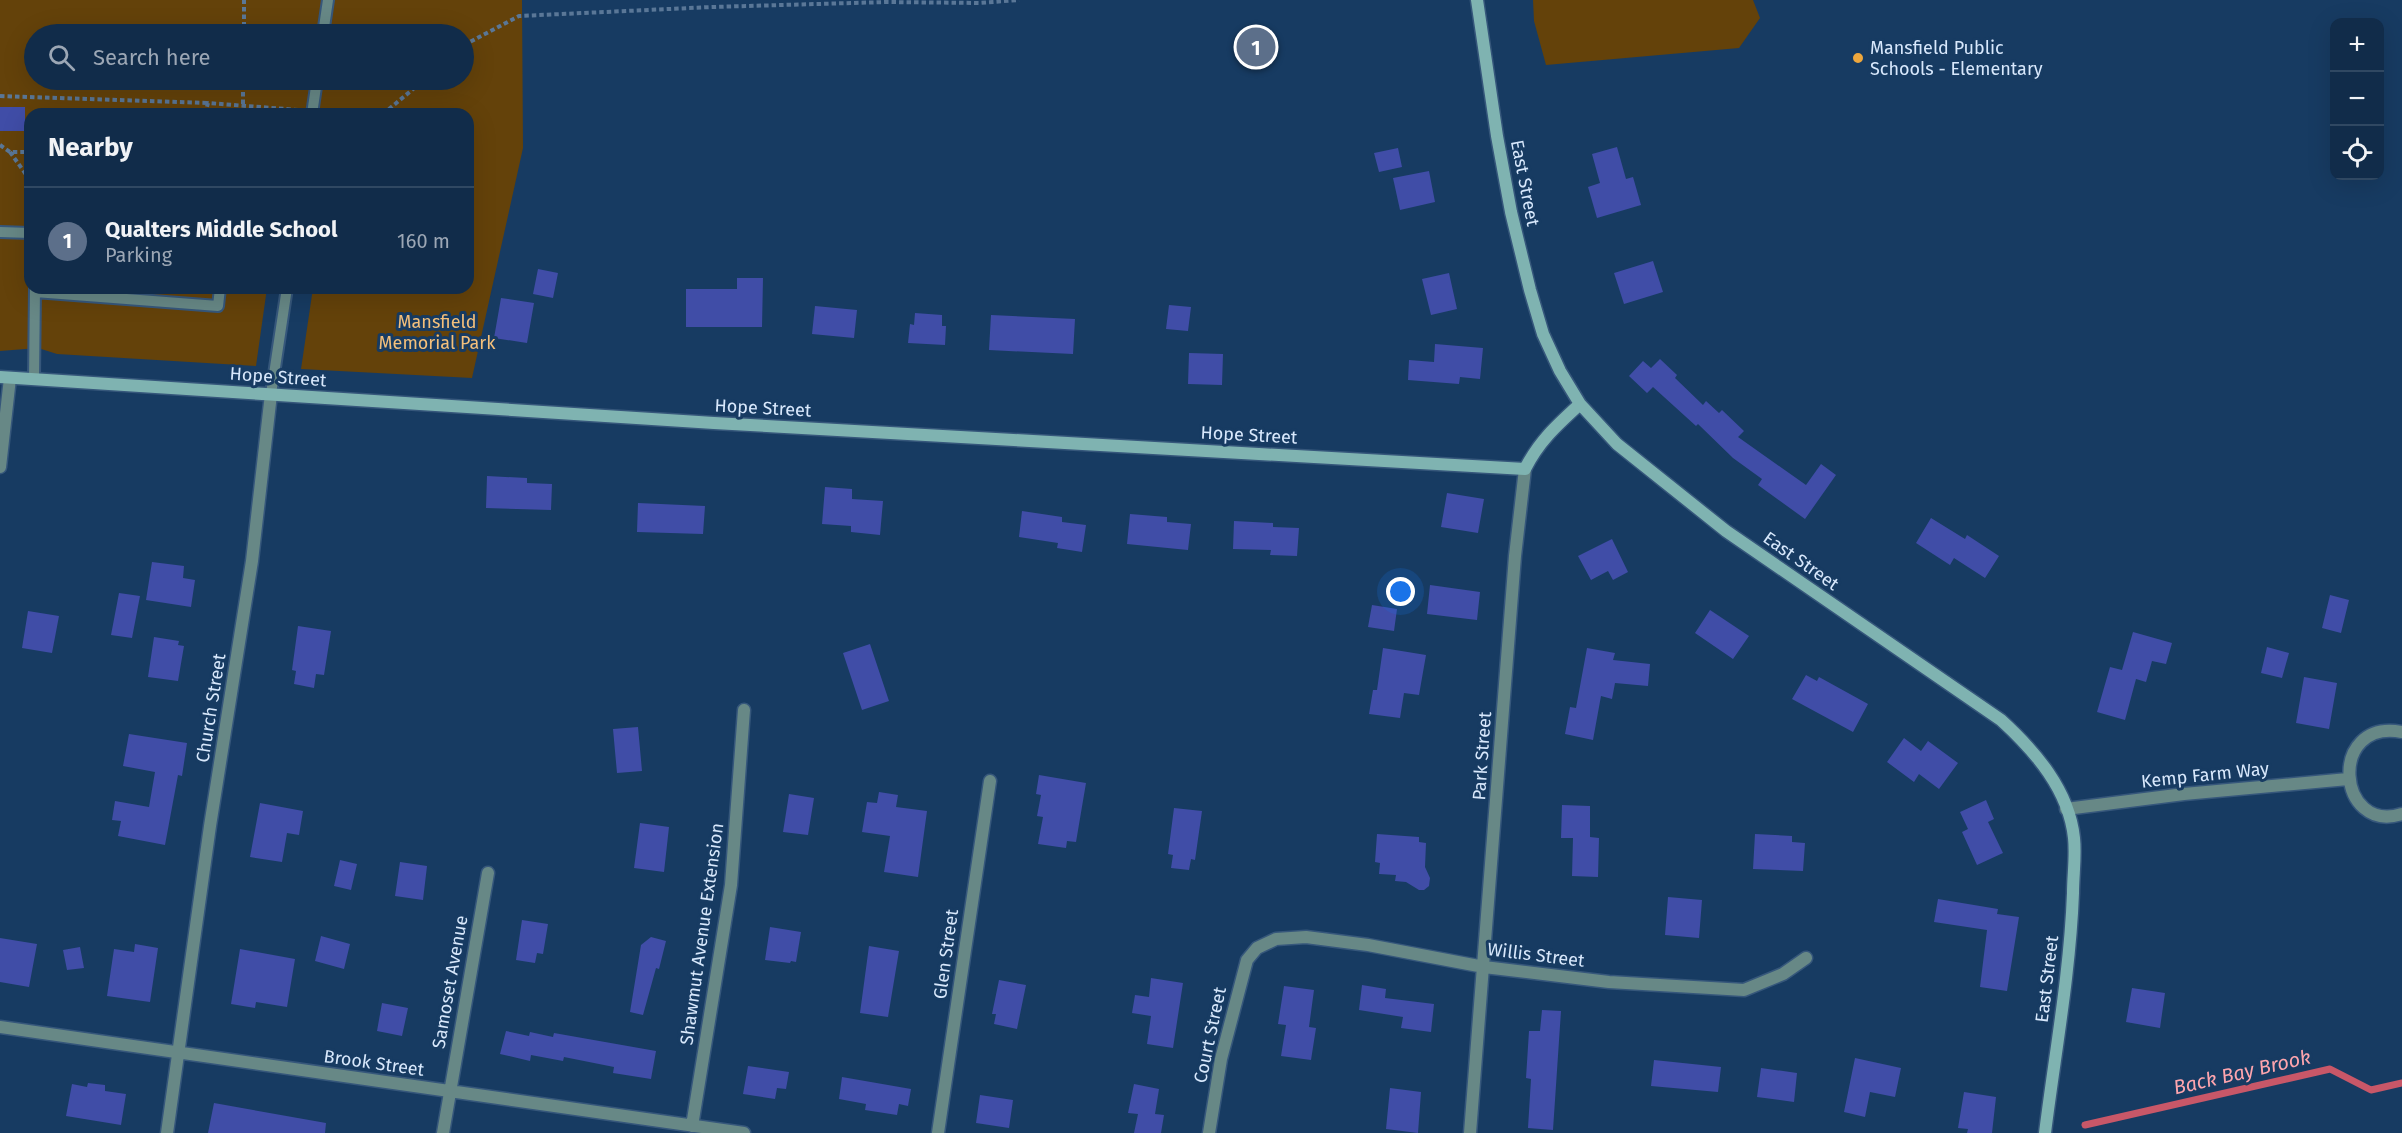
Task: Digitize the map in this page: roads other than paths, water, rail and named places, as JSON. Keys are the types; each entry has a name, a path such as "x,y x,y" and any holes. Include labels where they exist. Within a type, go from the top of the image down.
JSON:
{"main road":[{"name":"East Street","path":"1477,0 1497,136 1511,212 1530,290 1543,334 1560,371 1580,404 1617,444 1726,531 2001,720 2026,742 2046,767 2066,809 2074,838 2071,931 2044,1133"},
{"name":"Hope Street","path":"5,377 714,423 1525,469"},
{"name":"Park Street","path":"1525,469 1536,448 1580,404"}],"street":[{"path":"0,467 5,377"},
{"name":"Church Street","path":"166,1133 210,826 252,561 272,394"},
{"name":"Park Street","path":"1470,1133 1515,556 1525,469"},
{"name":"Shawmut Avenue Extension","path":"693,1126 731,885 744,710"},
{"path":"2402,732 2391,730 2377,733 2364,740 2352,758 2348,779 2352,792 2360,804 2371,812 2384,816 2402,814"},
{"name":"Kemp Farm Way","path":"2066,809 2184,794 2348,779"},
{"name":"Glen Street","path":"938,1133 990,781"},
{"name":"Samoset Avenue","path":"443,1133 488,873"},
{"name":"Willis Street","path":"1257,948 1276,939 1306,937 1368,945 1484,967 1609,982 1744,990 1783,974 1806,958"},
{"name":"Court Street","path":"1209,1133 1221,1059 1239,986 1247,960 1257,948"},
{"name":"Brook Street","path":"0,1027 744,1133"}],"lane":[{"path":"324,24 328,0"},
{"path":"313,108 315,90"},
{"path":"0,232 24,233"},
{"path":"34,379 35,294"},
{"path":"81,294 218,306 219,294"},
{"name":"Church Street","path":"272,394 286,294"}],"waterway":[{"name":"Back Bay Brook","path":"2085,1125 2330,1069 2371,1090 2402,1083"}],"place":[{"name":"Qualters Middle School","path":"1256,47"},
{"name":"Mansfield Public Schools - Elementary","path":"1858,58"}],"park label":[{"name":"Mansfield Memorial Park","path":"437,332"}]}
